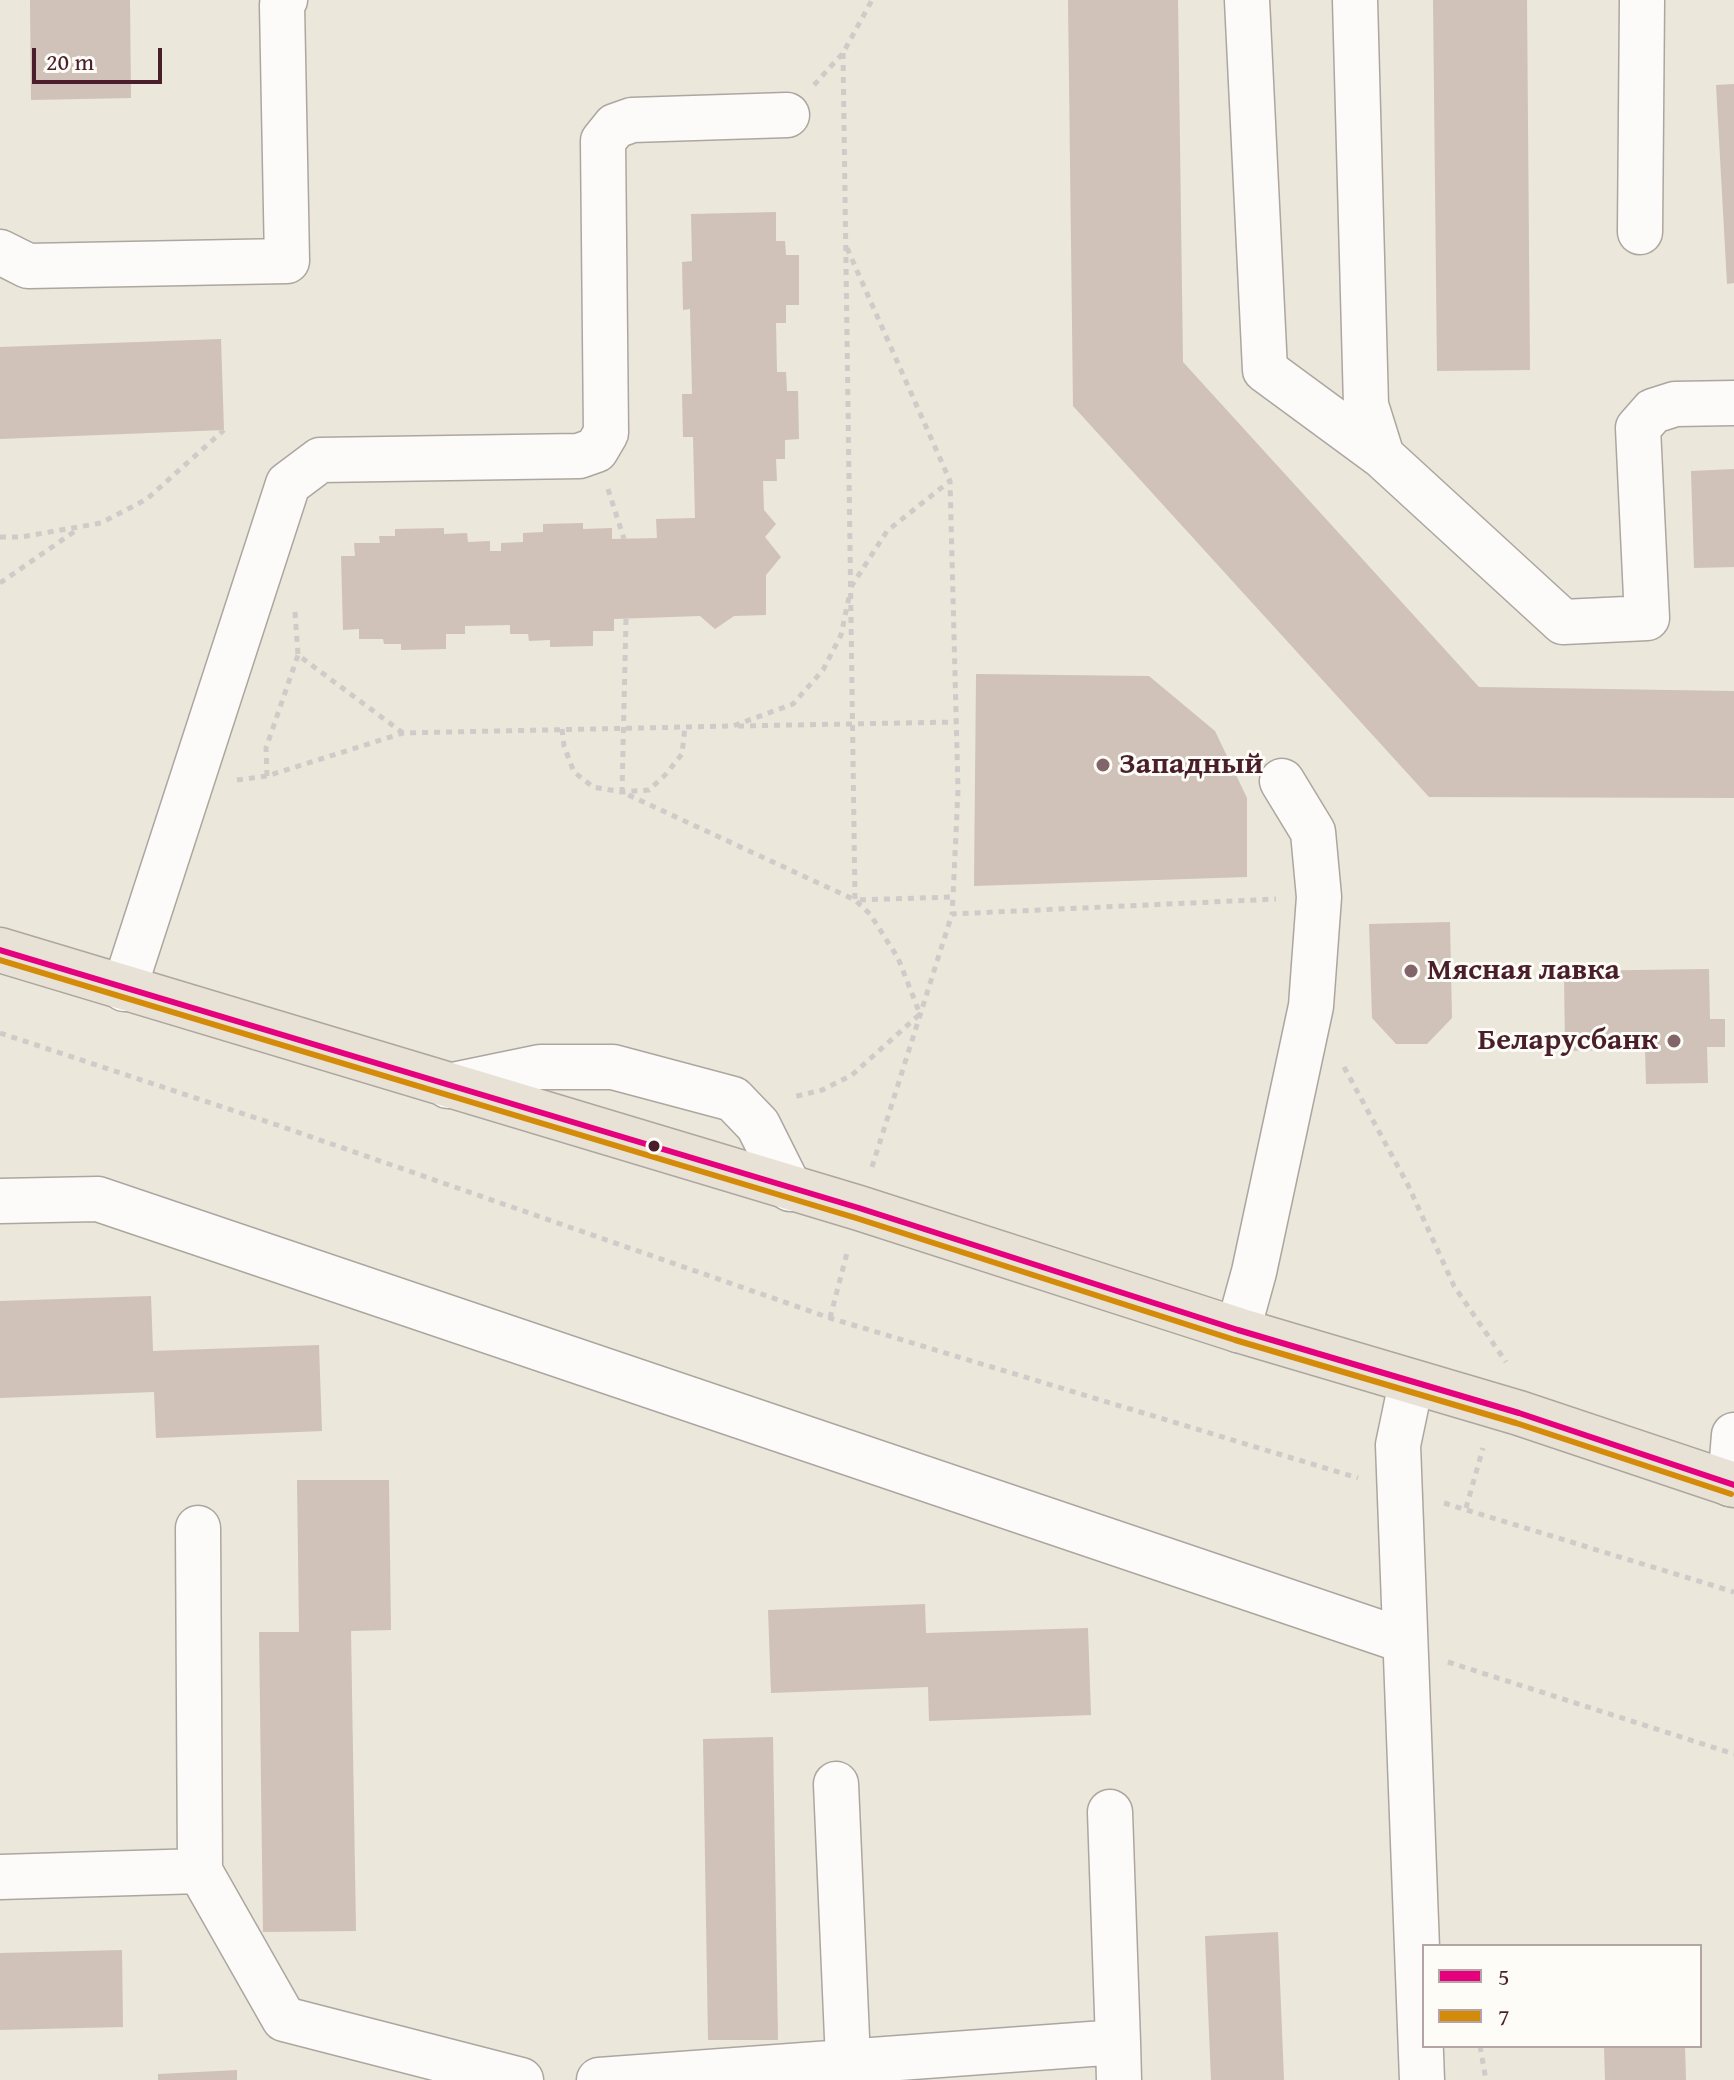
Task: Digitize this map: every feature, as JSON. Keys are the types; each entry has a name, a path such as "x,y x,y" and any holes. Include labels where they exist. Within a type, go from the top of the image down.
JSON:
{"main road":[{"path":"0,950 859,1208 1238,1330 1494,1406 1732,1485"}],"lane":[{"path":"0,252 28,266 287,261 282,5 285,0"},
{"path":"1247,0 1265,370 1382,456 1563,622 1647,618 1638,428 1653,411 1675,404 1734,403"},
{"path":"1355,0 1366,405 1382,456"},
{"path":"1640,232 1642,0"},
{"path":"124,989 288,484 320,460 579,456 596,450 606,433 603,141 615,126 632,120 787,115"},
{"path":"1238,1330 1254,1272 1311,1006 1319,897 1313,832 1282,781"},
{"path":"448,1086 540,1067 613,1067 733,1099 758,1125 790,1189"},
{"path":"0,1201 98,1199 1419,1649"},
{"path":"1411,1383 1398,1445 1400,1491 1419,1649 1422,2080"},
{"path":"1732,1485 1734,1435"},
{"path":"198,1528 200,1871 284,2019 521,2080"},
{"path":"836,1784 848,2061"},
{"path":"599,2080 848,2061 1118,2061 1110,1812"},
{"path":"0,1877 200,1871"}],"path":[{"path":"787,115 843,53 872,0"},
{"path":"843,53 855,900"},
{"path":"830,1318 859,1208 952,914 958,790 950,481 846,245"},
{"path":"0,537 101,523 147,499 224,430"},
{"path":"733,726 793,704 823,670 841,635 851,587 887,531 950,481"},
{"path":"0,583 82,526"},
{"path":"267,776 266,748 298,655 295,609"},
{"path":"622,792 626,619"},
{"path":"298,655 403,733"},
{"path":"190,785 267,776 403,733 956,722"},
{"path":"562,729 564,746 574,772 593,787 622,792 649,790 666,774 682,754 685,727"},
{"path":"622,792 855,900 870,914 898,958 920,1014"},
{"path":"855,900 953,897"},
{"path":"952,914 1319,897"},
{"path":"1311,1006 1408,1185 1454,1286 1508,1365 1466,1508"},
{"path":"777,1101 822,1090 852,1075 920,1014"},
{"path":"0,1033 277,1125 830,1318 1400,1491 1466,1508 1734,1592"},
{"path":"1419,1649 1734,1754"},
{"path":"1480,2048 1486,2080"}],"building":[{"path":"30,0 130,0 131,98 31,100"},
{"path":"1068,0 1178,0 1183,362 1479,687 1734,691 1734,798 1429,797 1073,406"},
{"path":"1433,0 1527,0 1530,370 1437,371"},
{"path":"1734,84 1734,283 1727,284 1716,85"},
{"path":"776,212 776,241 785,241 786,255 799,255 799,305 786,305 786,323 776,323 777,372 786,372 787,391 798,391 799,439 785,440 785,459 776,459 777,481 763,481 764,510 776,524 765,537 781,557 766,575 766,615 734,616 715,629 700,616 614,619 614,631 593,631 593,646 550,647 550,640 529,641 528,634 510,634 510,625 465,626 465,634 446,634 446,649 401,650 401,644 384,644 383,639 359,639 359,629 343,630 341,556 355,556 354,543 380,543 379,536 395,536 395,529 444,528 444,534 467,533 468,542 490,541 490,551 501,551 501,543 523,542 523,533 543,532 543,524 583,523 583,529 612,528 612,539 657,538 656,519 695,518 693,437 683,437 682,394 692,394 690,309 683,310 682,262 692,261 691,214"},
{"path":"221,339 224,430 0,439 0,347"},
{"path":"1734,469 1734,567 1694,568 1691,471"},
{"name":"Западный","path":"976,674 1149,676 1215,731 1247,798 1247,877 974,886"},
{"name":"Мясная лавка","path":"1450,922 1452,1018 1427,1044 1396,1044 1372,1018 1369,924"},
{"path":"1709,969 1710,1019 1725,1019 1725,1047 1707,1047 1708,1083 1646,1084 1645,1049 1565,1051 1564,971"},
{"path":"151,1296 153,1351 319,1345 322,1431 156,1438 154,1392 0,1398 0,1301"},
{"path":"297,1480 389,1480 391,1630 351,1631 356,1931 263,1932 259,1632 299,1632"},
{"path":"925,1604 926,1633 1088,1628 1091,1715 929,1721 928,1687 771,1693 768,1610"},
{"path":"773,1737 778,2040 708,2040 703,1739"},
{"path":"1278,1932 1284,2080 1211,2080 1205,1936"},
{"path":"122,1950 123,2027 0,2030 0,1953"},
{"path":"1604,2048 1685,2048 1686,2080 1605,2080"},
{"path":"237,2070 237,2080 158,2080 158,2074"}],"transit line":[{"name":"5","path":"0,950 859,1208 1238,1330 1519,1413 1734,1485"},
{"name":"7","path":"0,960 856,1218 1235,1340 1516,1423 1731,1494"}],"place":[{"name":"Западный","path":"1103,765"},
{"name":"Мясная лавка","path":"1411,971"},
{"name":"Беларусбанк","path":"1674,1041"}]}
